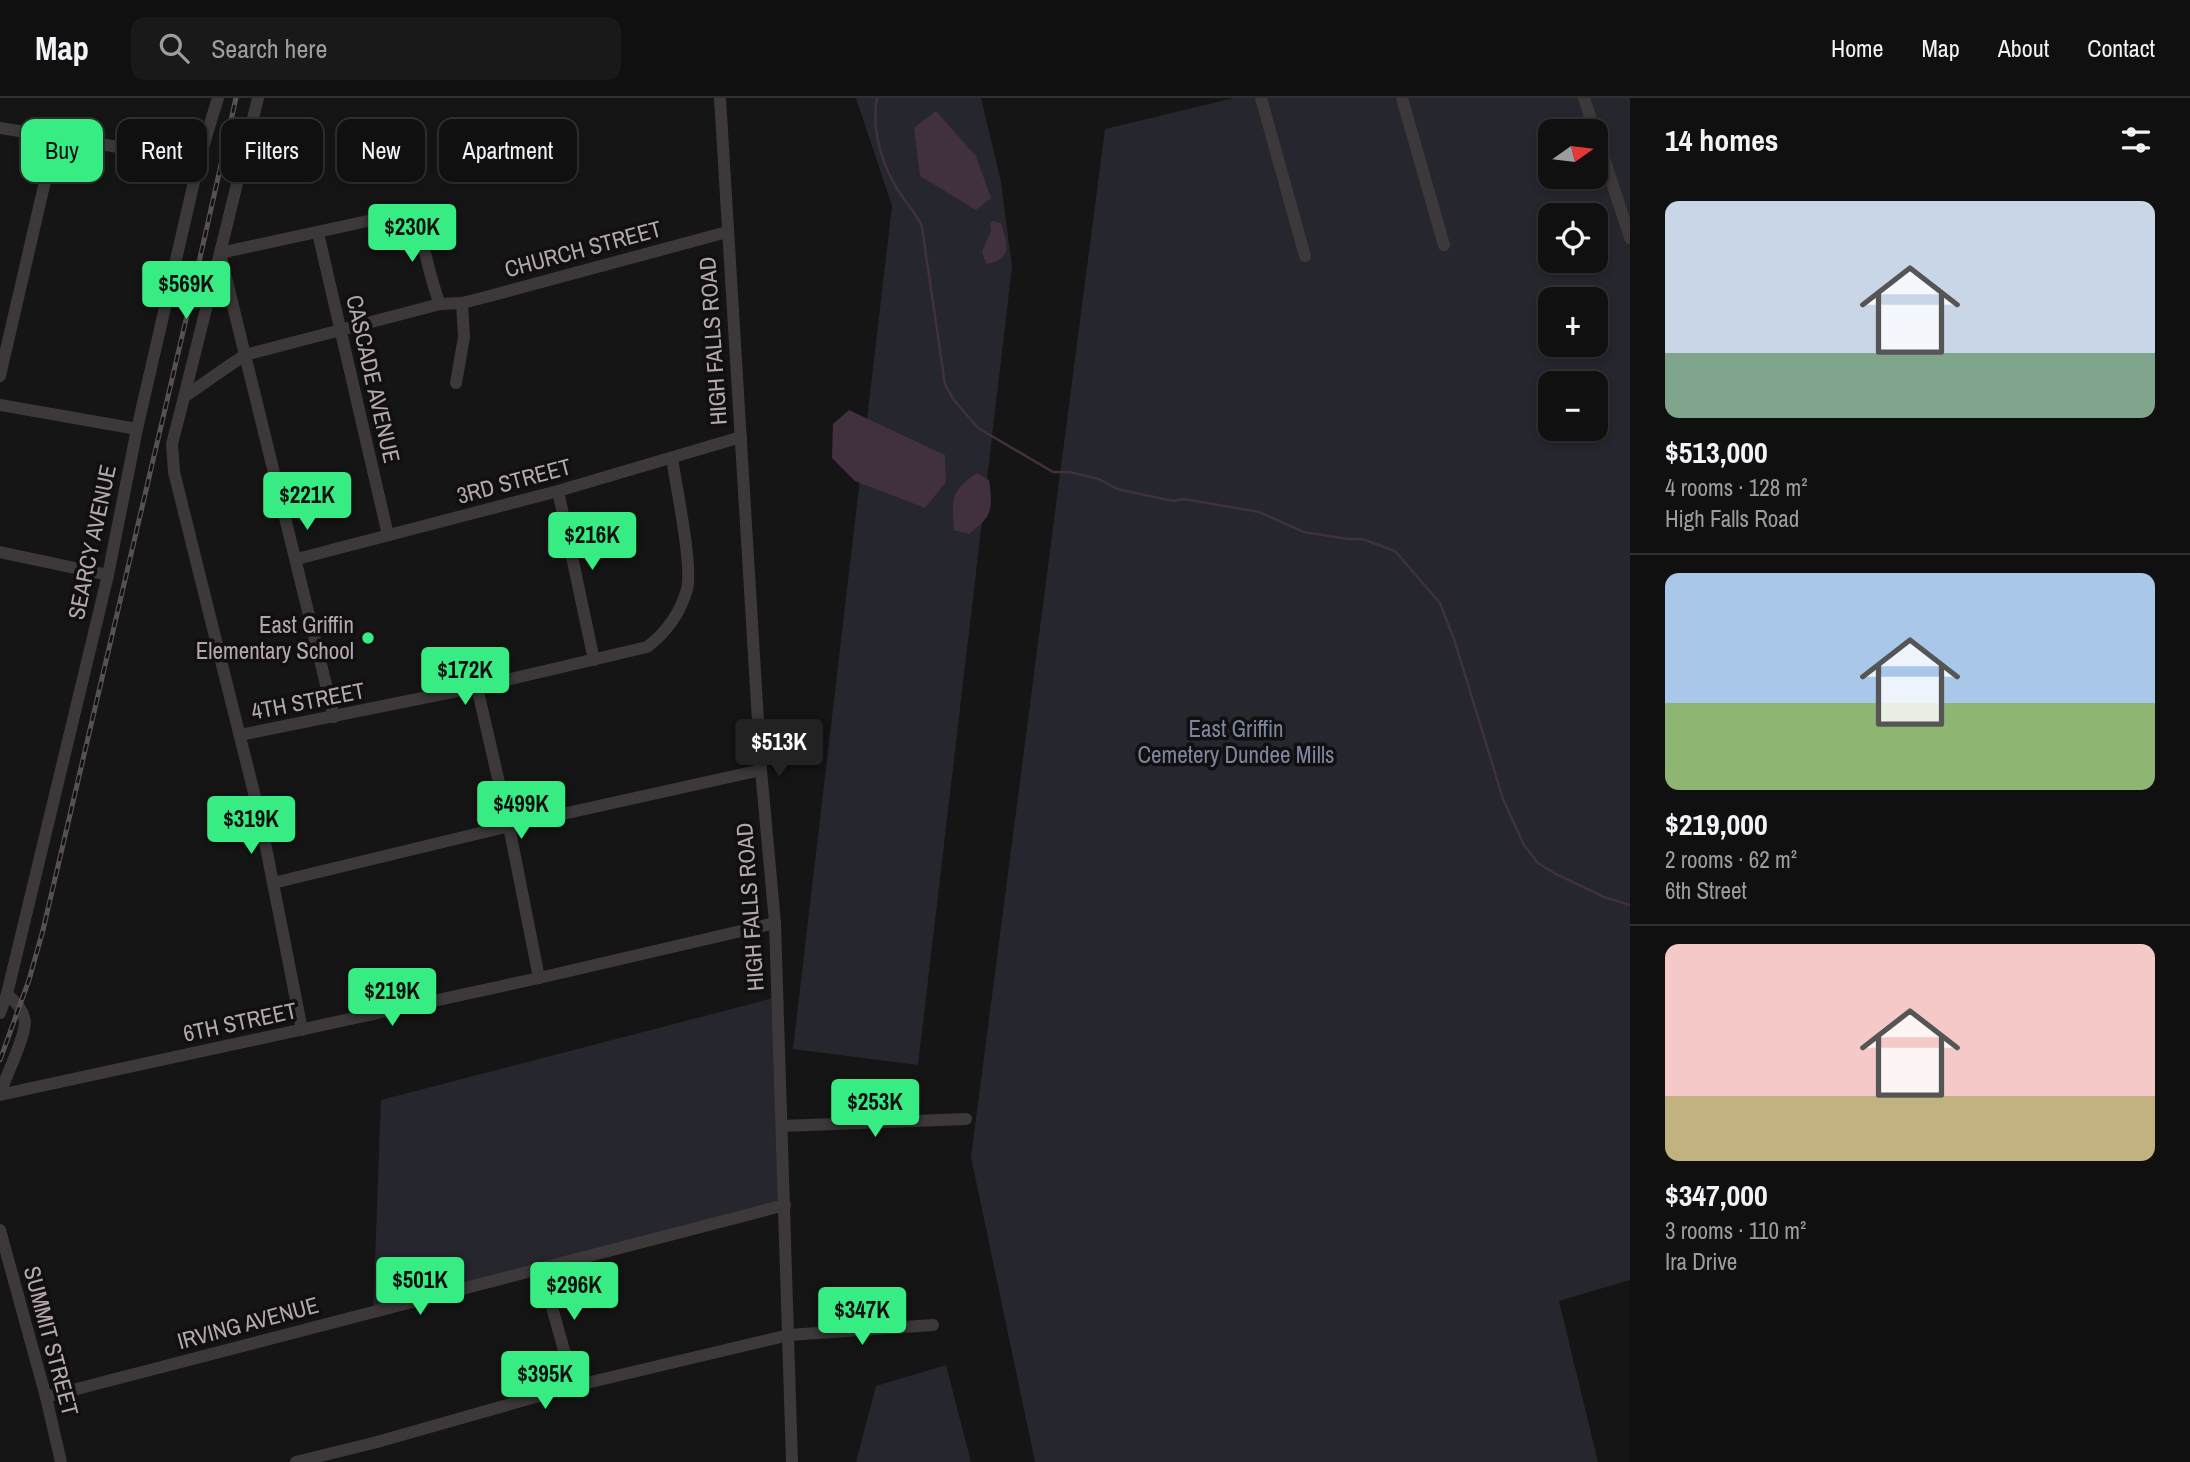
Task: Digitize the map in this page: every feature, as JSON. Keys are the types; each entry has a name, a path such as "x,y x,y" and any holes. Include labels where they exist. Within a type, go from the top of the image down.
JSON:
{"street":[{"name":"SEARCY AVENUE","path":"207,134 218,98"},
{"path":"258,98 172,444 172,458 240,735 302,1030"},
{"name":"HIGH FALLS ROAD","path":"720,98 761,770 775,923 792,1462"},
{"path":"1261,98 1305,256"},
{"path":"1402,98 1444,246"},
{"path":"1584,98 1591,119"},
{"path":"0,128 21,132"},
{"path":"1608,169 1630,238"},
{"path":"0,376 45,182"},
{"name":"SEARCY AVENUE","path":"0,1013 7,994 108,575 137,429 194,182"},
{"path":"220,253 414,211 440,304"},
{"name":"CHURCH STREET","path":"184,397 245,355 440,304 462,303 727,232"},
{"name":"CASCADE AVENUE","path":"318,233 388,535"},
{"path":"220,253 334,718"},
{"path":"456,383 464,337 462,303"},
{"path":"0,405 137,429"},
{"name":"3RD STREET","path":"297,559 558,491 741,438"},
{"name":"4TH STREET","path":"240,735 477,688 647,646 665,631 681,606 688,587 688,568 671,458"},
{"path":"558,491 594,660"},
{"path":"0,552 108,575"},
{"path":"477,688 509,826 539,978"},
{"path":"273,883 509,826 761,770"},
{"name":"6TH STREET","path":"0,1094 539,978 775,923"},
{"path":"0,1094 23,1034 25,1021 16,1002 7,994"},
{"path":"782,1126 966,1119"},
{"name":"IRVING AVENUE","path":"46,1397 785,1205"},
{"name":"SUMMIT STREET","path":"0,1230 61,1462"},
{"path":"541,1268 574,1386"},
{"path":"296,1462 574,1386 789,1335 933,1325"}],"green space":[{"path":"856,98 981,98 1001,182 1012,267 918,1065 793,1049 892,206"},
{"name":"East Griffin Cemetery Dundee Mills","path":"1234,98 1630,98 1630,1280 1559,1301 1598,1462 1035,1462 971,1157 1105,129"},
{"path":"774,998 782,1204 373,1312 381,1100"},
{"path":"946,1365 971,1462 856,1462 876,1386"}],"shaded area":[{"path":"936,111 976,156 991,198 976,210 920,176 914,128"},
{"path":"990,223 1001,223 1006,250 1001,259 986,264 982,251 991,231"},
{"path":"849,410 945,455 946,482 925,508 855,481 832,458 833,424"},
{"path":"977,473 989,480 991,505 987,517 969,534 954,530 953,504 957,491"}],"waterway":[{"path":"877,98 876,124 880,151 890,176 922,227 945,385 978,428 1053,472 1069,472 1099,479 1117,489 1173,501 1184,499 1259,512 1304,532 1362,539 1395,551 1440,603 1455,642 1503,799 1524,845 1538,863 1554,873 1604,897 1630,905"}],"railway":[{"path":"0,1060 29,980 43,930 236,98"}],"place":[{"name":"East Griffin Elementary School","path":"368,638"}]}
